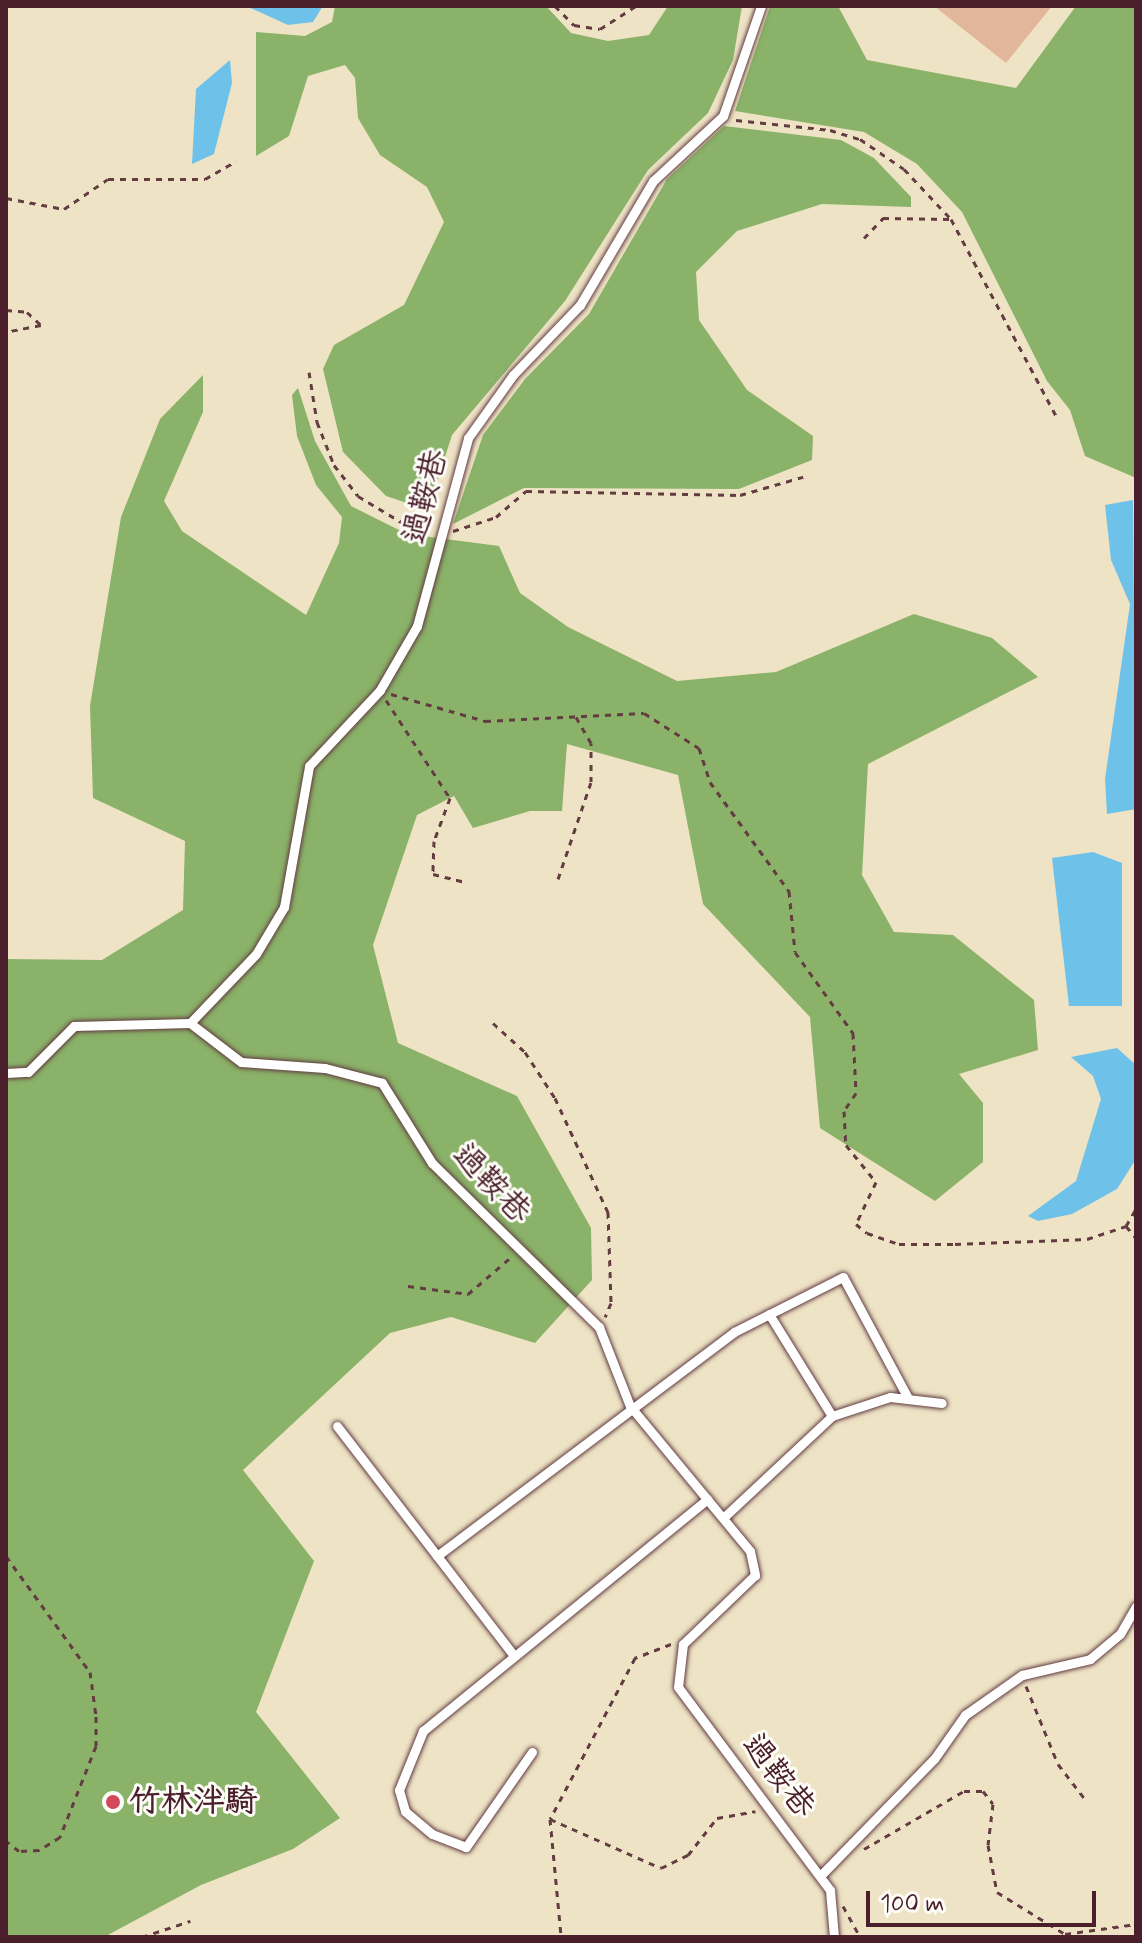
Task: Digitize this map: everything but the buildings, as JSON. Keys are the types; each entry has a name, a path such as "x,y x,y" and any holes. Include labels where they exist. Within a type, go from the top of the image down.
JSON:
{"lane":[{"name":"過鞍巷","path":"761,6 723,116 653,181 580,305 513,375 468,438 439,532 417,626 380,690 309,766 284,907 256,954 190,1023 241,1062 325,1068 382,1083 432,1163 599,1327 630,1406 750,1551 755,1575 683,1644 678,1687 821,1875 830,1890 834,1937"},
{"path":"6,1073 28,1072 74,1026 190,1023"},
{"path":"437,1556 630,1406 769,1314 843,1277 908,1398"},
{"path":"769,1314 832,1416"},
{"path":"723,1518 832,1416 908,1398 942,1403"},
{"path":"337,1426 514,1656"},
{"path":"532,1752 466,1847 432,1834 405,1811 399,1790 423,1731 707,1499"},
{"path":"821,1875 934,1759 965,1715 1022,1675 1090,1659 1120,1634 1136,1606"}],"path":[{"path":"555,6 574,25 600,29 636,6"},
{"path":"723,116 754,127 830,130 860,139 904,169 951,219 1058,419"},
{"path":"6,198 64,209 108,179 205,179 236,161"},
{"path":"864,238 883,218 951,219"},
{"path":"6,310 27,312 41,325 6,332"},
{"path":"309,372 317,422 334,465 358,496 408,526 439,532 470,530 526,491 740,495 806,476"},
{"path":"380,690 485,721 644,713 677,729 699,748 710,782 789,891 795,952 853,1033 856,1093 844,1111 846,1145 876,1182 856,1224 899,1244 1087,1239 1126,1226 1136,1209"},
{"path":"380,690 450,798 434,841 433,874 465,882"},
{"path":"558,879 591,782 591,743 575,715"},
{"path":"493,1023 525,1052 555,1098 608,1212 611,1303 599,1327"},
{"path":"1126,1226 1136,1238"},
{"path":"408,1286 468,1294 518,1249"},
{"path":"6,1556 90,1672 96,1716 96,1746 60,1837 39,1850 19,1851 6,1841"},
{"path":"561,1935 550,1819 635,1658 660,1645 683,1644"},
{"path":"1022,1675 1058,1764 1085,1799"},
{"path":"861,1850 964,1791 983,1791 993,1804 988,1845 997,1892 1065,1934 1136,1924"},
{"path":"550,1819 661,1868 688,1855 717,1818 773,1810"},
{"path":"830,1890 860,1937"},
{"path":"142,1937 190,1921"}],"green space":[{"path":"335,6 546,6 571,33 608,41 649,35 668,6 742,6 733,60 708,113 648,170 565,301 452,435 428,510 386,496 343,452 323,369 334,345 404,305 444,222 427,187 380,155 358,118 355,78 345,65 308,76 289,136 256,156 256,32 305,36 332,22"},
{"path":"770,6 838,6 867,60 1016,88 1076,6 1136,6 1136,478 1085,456 1070,410 1047,381 962,212 917,164 864,132 735,111"},
{"path":"724,126 841,140 874,158 911,197 911,207 822,204 737,231 696,272 699,320 747,390 813,436 812,460 739,489 524,488 453,524 483,435 525,379 589,314 667,179"},
{"path":"203,375 203,412 164,501 182,531 306,615 339,543 342,517 316,485 297,436 292,395 298,388 315,441 351,506 407,534 499,546 520,593 568,627 677,681 776,672 914,614 992,638 1038,677 868,764 862,875 894,932 953,935 1034,1000 1038,1050 959,1074 983,1103 983,1162 935,1201 820,1128 810,1017 703,904 678,775 567,744 562,811 530,811 473,828 454,796 417,815 373,945 398,1043 517,1096 591,1228 592,1280 535,1343 451,1317 390,1333 243,1470 314,1561 256,1712 340,1818 293,1849 201,1885 104,1937 6,1937 6,959 102,960 183,910 185,841 93,798 90,706 121,517 160,419"}],"water":[{"path":"246,6 323,6 313,22 288,25"},
{"path":"230,60 232,83 214,154 192,164 196,89"},
{"path":"1133,500 1136,809 1107,814 1105,779 1130,604 1111,560 1105,505"},
{"path":"1093,852 1122,863 1122,1006 1069,1006 1052,858"},
{"path":"1117,1048 1136,1065 1136,1159 1117,1189 1072,1214 1038,1221 1028,1216 1076,1181 1101,1099 1093,1076 1071,1057"}],"place":[{"name":"竹林泮騎","path":"113,1802"}]}
